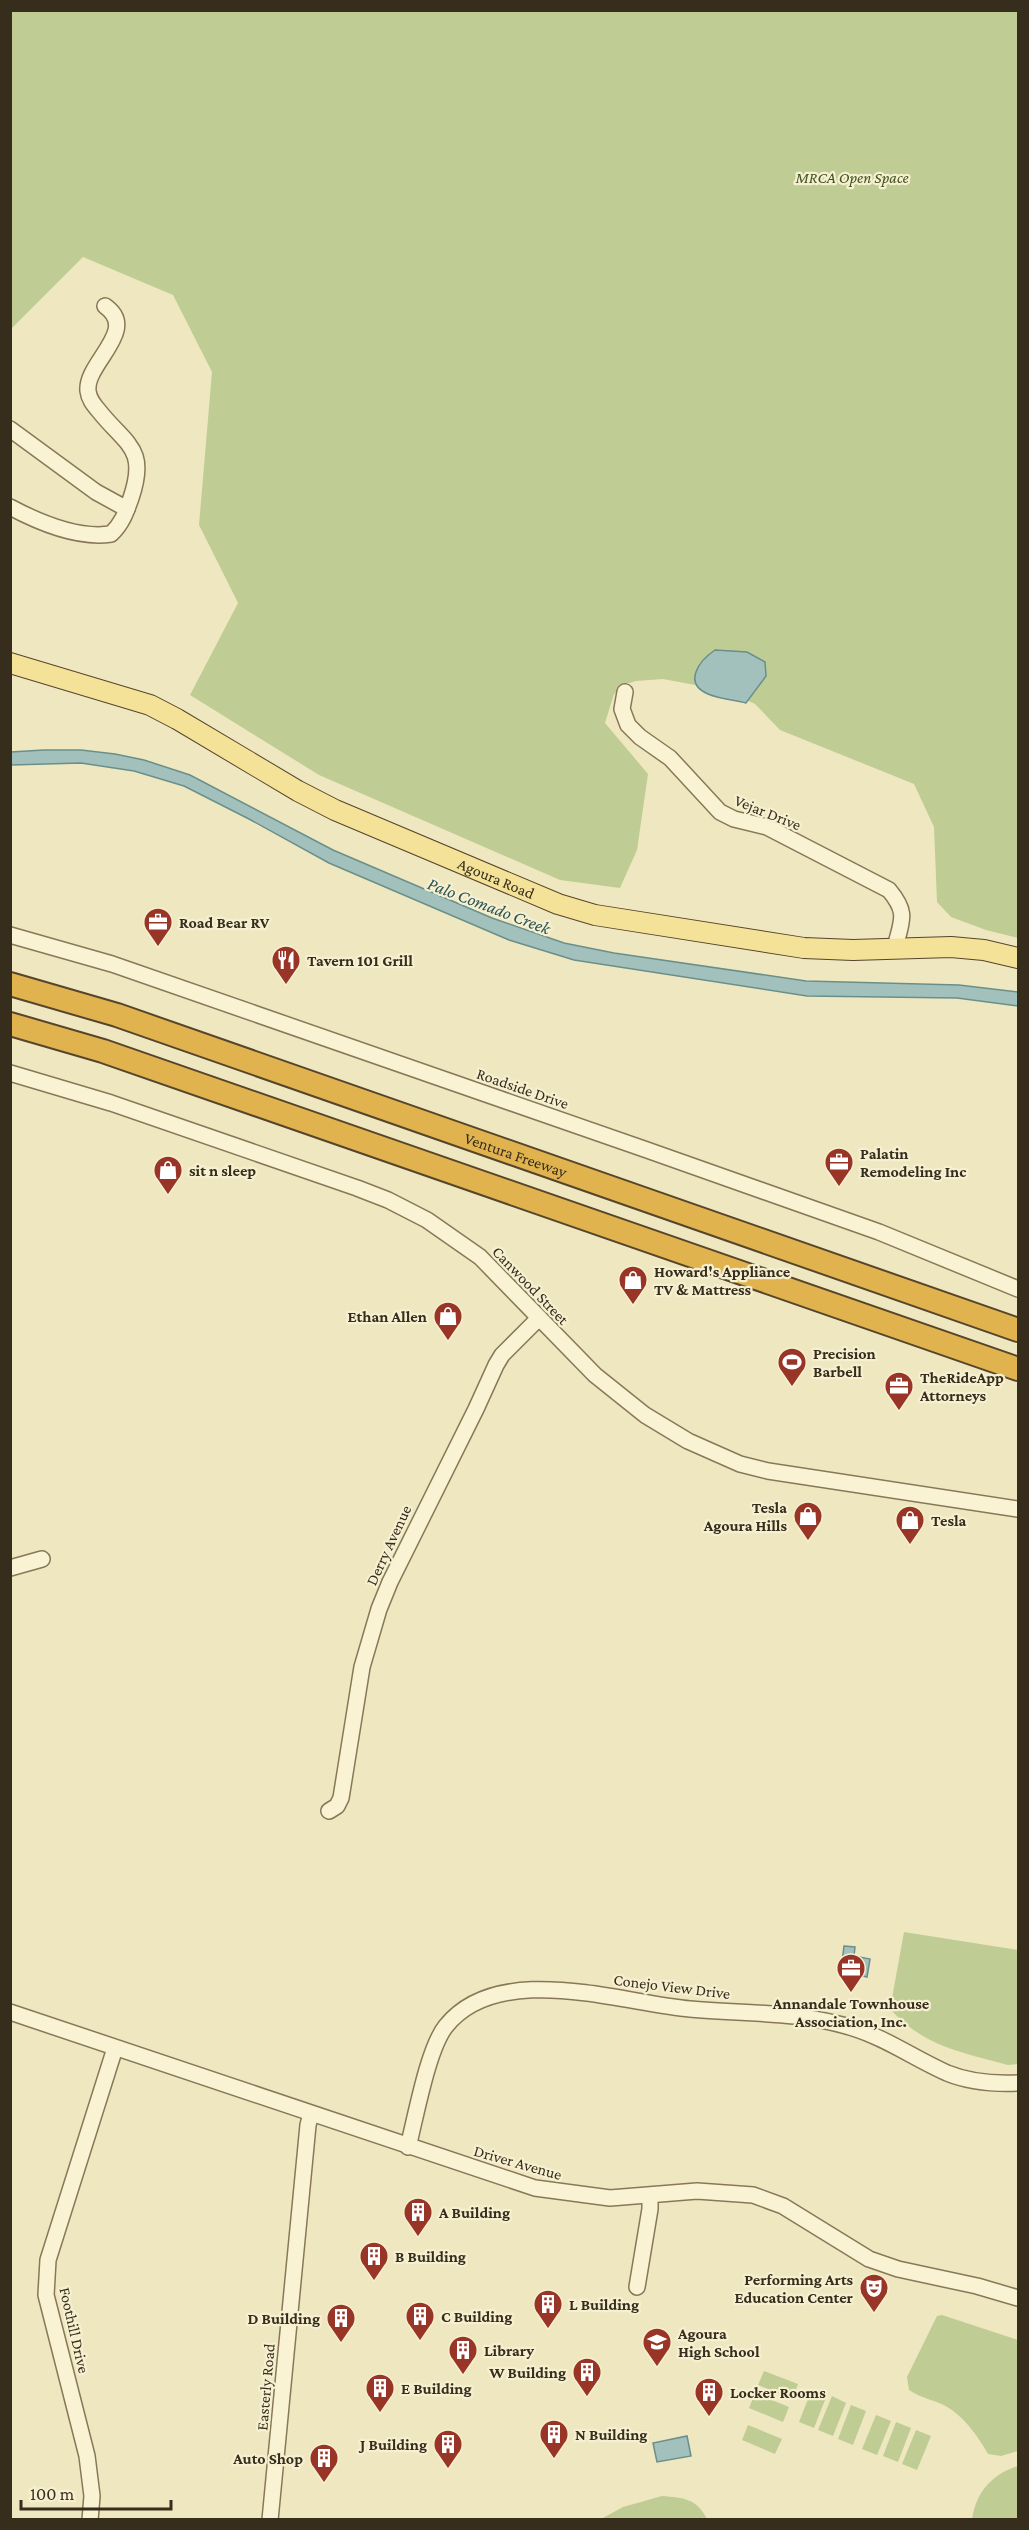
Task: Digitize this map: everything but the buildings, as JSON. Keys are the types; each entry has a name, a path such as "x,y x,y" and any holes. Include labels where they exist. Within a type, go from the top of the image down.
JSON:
{"highway":[{"name":"Ventura Freeway","path":"10,984 117,1015 1018,1330"},
{"path":"10,1024 114,1055 1018,1369"}],"main road":[{"name":"Agoura Road","path":"10,663 150,705 177,718 298,791 335,810 558,904 595,915 804,948 951,947 984,950 1018,958"}],"street":[{"path":"10,507 43,523 101,536 111,534 117,529 127,509 138,466 136,458 127,442 90,399 88,388 88,377 116,333 114,315 105,306"},
{"path":"10,429 96,492 127,509"},
{"name":"Vejar Drive","path":"625,693 622,708 628,725 640,737 670,758 720,812 734,819 766,827 889,890 900,903 903,916 895,948"},
{"name":"Roadside Drive","path":"10,935 123,968 647,1150 879,1232 1018,1289"},
{"name":"Canwood Street","path":"10,1073 111,1103 396,1204 449,1234 480,1257 595,1375 636,1408 688,1441 740,1464 814,1480 1018,1509"},
{"name":"Derry Avenue","path":"329,1811 337,1806 341,1798 362,1667 379,1609 390,1582 496,1365 502,1355 539,1318"},
{"path":"10,1568 42,1559"},
{"name":"Conejo View Drive","path":"408,2146 436,2043 446,2026 463,2010 480,2001 504,1994 536,1990 583,1992 687,2009 806,2016 854,2028 896,2046 948,2073 980,2082 1018,2083"},
{"name":"Driver Avenue","path":"10,2012 535,2188 610,2198 650,2197 697,2191 753,2195 783,2206 869,2259 898,2270 977,2286 1018,2298"},
{"name":"Foothill Drive","path":"90,2520 92,2496 87,2456 46,2295 46,2278 48,2260 114,2048"},
{"name":"Easterly Road","path":"270,2520 311,2114"},
{"path":"637,2287 650,2197"}],"green space":[{"name":"MRCA Open Space","path":"11,11 1018,11 1018,938 986,930 951,917 937,902 934,827 914,784 780,730 755,704 727,691 663,679 636,681 623,685 614,694 605,723 648,774 637,850 620,888 560,880 319,775 190,695 238,603 199,525 212,372 173,295 83,257 11,329"},
{"path":"904,1932 1018,1950 1018,2064 1008,2065 959,2052 930,2040 903,2022 890,2009"},
{"path":"942,2315 1018,2340 1018,2451 1001,2456 988,2454 972,2430 957,2414 909,2390 907,2377 937,2316"},
{"path":"764,2371 798,2384 792,2399 758,2385"},
{"path":"812,2389 827,2395 814,2428 799,2422"},
{"path":"755,2393 789,2407 783,2422 749,2408"},
{"path":"832,2396 846,2403 833,2436 818,2430"},
{"path":"851,2405 866,2411 853,2445 838,2439"},
{"path":"876,2415 891,2421 877,2455 862,2449"},
{"path":"896,2422 911,2428 898,2462 883,2456"},
{"path":"748,2425 782,2439 775,2454 742,2440"},
{"path":"916,2430 931,2436 917,2470 902,2464"},
{"path":"1018,2466 1018,2519 972,2519 977,2500 987,2485 1000,2474"},
{"path":"662,2496 689,2500 703,2512 707,2519 601,2519 623,2507"}],"water":[{"path":"715,650 747,652 765,662 766,676 746,703 708,694 696,684 695,678 699,665"},
{"path":"81,750 115,754 144,760 190,775 333,850 492,918 564,943 614,953 806,981 959,985 1018,992 1018,1006 957,998 807,996 574,960 509,940 329,863 184,786 134,771 81,763 11,765 11,752"},
{"path":"844,1946 855,1947 854,1956 870,1959 867,1977 858,1975 858,1972 841,1970"},
{"path":"687,2436 691,2456 657,2462 653,2443"}],"place":[{"name":"Road Bear RV","path":"158,948"},
{"name":"Tavern 101 Grill","path":"286,986"},
{"name":"Palatin Remodeling Inc","path":"839,1188"},
{"name":"sit n sleep","path":"168,1196"},
{"name":"Howard's Appliance TV & Mattress","path":"633,1306"},
{"name":"Ethan Allen","path":"448,1342"},
{"name":"Precision Barbell","path":"792,1388"},
{"name":"TheRideApp Attorneys","path":"899,1412"},
{"name":"Tesla Agoura Hills","path":"808,1542"},
{"name":"Tesla","path":"910,1546"},
{"name":"Annandale Townhouse Association, Inc.","path":"851,1994"},
{"name":"A Building","path":"418,2238"},
{"name":"B Building","path":"374,2282"},
{"name":"Performing Arts Education Center","path":"874,2314"},
{"name":"L Building","path":"548,2330"},
{"name":"C Building","path":"420,2342"},
{"name":"D Building","path":"341,2344"},
{"name":"Agoura High School","path":"657,2368"},
{"name":"Library","path":"463,2376"},
{"name":"W Building","path":"587,2398"},
{"name":"E Building","path":"380,2414"},
{"name":"Locker Rooms","path":"709,2418"},
{"name":"N Building","path":"554,2460"},
{"name":"J Building","path":"448,2470"},
{"name":"Auto Shop","path":"324,2484"}],"water label":[{"name":"Palo Comado Creek","path":"489,906"}]}
